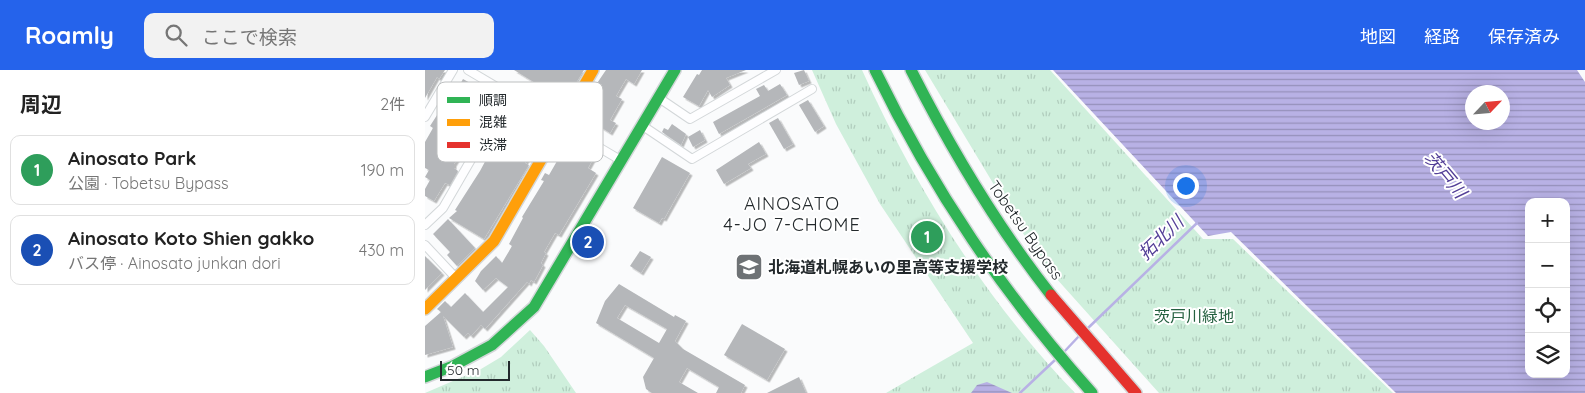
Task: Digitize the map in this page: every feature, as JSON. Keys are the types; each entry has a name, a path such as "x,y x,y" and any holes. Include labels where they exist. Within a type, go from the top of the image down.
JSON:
{"main road":[{"path":"586,82 593,70"},
{"path":"425,377 453,366 492,345 534,307 623,161 675,70"},
{"path":"875,70 902,128 963,231 1055,351 1092,393"},
{"name":"Tobetsu Bypass","path":"911,70 936,120 994,216 1087,338 1136,393"},
{"path":"425,309 494,241 540,162"}],"street":[{"path":"446,82 453,70"},
{"path":"469,70 489,82"},
{"path":"659,98 690,119 777,70"},
{"path":"643,126 692,159 812,89"},
{"path":"425,117 437,97"},
{"path":"603,149 623,161"},
{"path":"425,225 443,208 470,162"},
{"path":"425,245 456,278"}],"green space":[{"path":"812,70 862,70 905,157 929,199 982,281 1011,320 1075,393 886,393 973,343 880,204 836,124"},
{"name":"茨戸川緑地","path":"925,70 1050,70 1203,239 1233,239 1393,393 1159,393 1038,258"},
{"path":"530,330 544,346 576,393 425,393 481,369 501,357"}],"water":[{"name":"茨戸川","path":"1053,70 1577,70 1585,82 1585,393 1396,393 1231,232 1208,236"},
{"path":"987,382 1012,393 971,393 977,385"}],"building":[{"path":"425,70 445,70 439,79 437,77 425,98"},
{"path":"514,70 584,70 577,82 534,82"},
{"path":"606,70 642,70 634,84 626,79 616,96 622,99 610,120 616,123 610,133 603,129 603,82 598,82"},
{"path":"702,70 746,70 726,78 730,85 712,97 708,90 699,106 683,97 697,74 699,75"},
{"path":"804,70 809,81 799,85 794,73"},
{"path":"780,84 787,95 719,134 713,122 760,96 756,89 764,85 768,91"},
{"path":"808,100 824,126 815,132 799,105"},
{"path":"437,115 437,162 455,162 454,168 458,171 450,185 445,183 434,201 425,196 425,189 430,180 425,177 429,170 425,168 425,142 433,128 430,126"},
{"path":"778,118 793,144 784,149 769,123"},
{"path":"672,124 686,134 681,145 662,132 664,128 668,130"},
{"path":"700,130 705,140 693,147 688,137"},
{"path":"759,142 766,154 748,164 751,168 724,184 716,170"},
{"path":"662,157 690,173 664,219 662,218 659,223 633,208"},
{"path":"485,162 526,162 529,165 484,239 449,218 457,211 455,210"},
{"path":"556,162 591,162 588,168 596,173 559,235 555,233 544,252 546,253 541,263 543,265 534,282 531,280 529,284 527,282 485,329 481,325 471,336 468,333 464,337 443,316 453,347 425,355 425,326 441,312 437,309 445,301 451,307 465,293 483,312 508,287 496,278 483,290 475,281 481,271 496,256 502,263 512,246 509,244 522,217 544,181 541,180 545,173 549,175"},
{"path":"448,219 475,248 457,266 447,255 450,252 433,234"},
{"path":"640,251 651,257 641,273 630,266"},
{"path":"425,256 442,273 425,290"},
{"path":"619,284 674,317 675,315 686,321 675,341 683,349 745,385 741,393 716,393 719,387 687,368 679,382 698,393 652,393 646,389 643,377 654,358 596,323 605,301","holes":["625,305 667,329 659,343 617,318"]},
{"path":"742,324 785,349 767,380 724,355"},
{"path":"799,377 806,393 767,393"}],"waterway":[{"name":"拓北川","path":"1086,330 1197,223"},
{"name":"拓北川","path":"1063,353 1080,335"},
{"name":"拓北川","path":"1020,393 1055,360"}],"traffic: fast":[{"path":"425,377 453,366 492,345 534,307 675,70"},
{"path":"875,70 921,157 972,239 1029,317 1092,393"},
{"path":"911,70 975,186 1051,295"}],"traffic: slow":[{"path":"586,82 593,70"},
{"path":"425,309 494,241 540,162"}],"traffic: jam":[{"path":"1051,295 1136,393"}],"place":[{"name":"Ainosato Park","path":"927,237"},
{"name":"Ainosato Koto Shien gakko","path":"588,242"},
{"name":"北海道札幌あいの里高等支援学校","path":"749,267"}],"district":[{"name":"AINOSATO 4-JO 7-CHOME","path":"792,214"}]}
